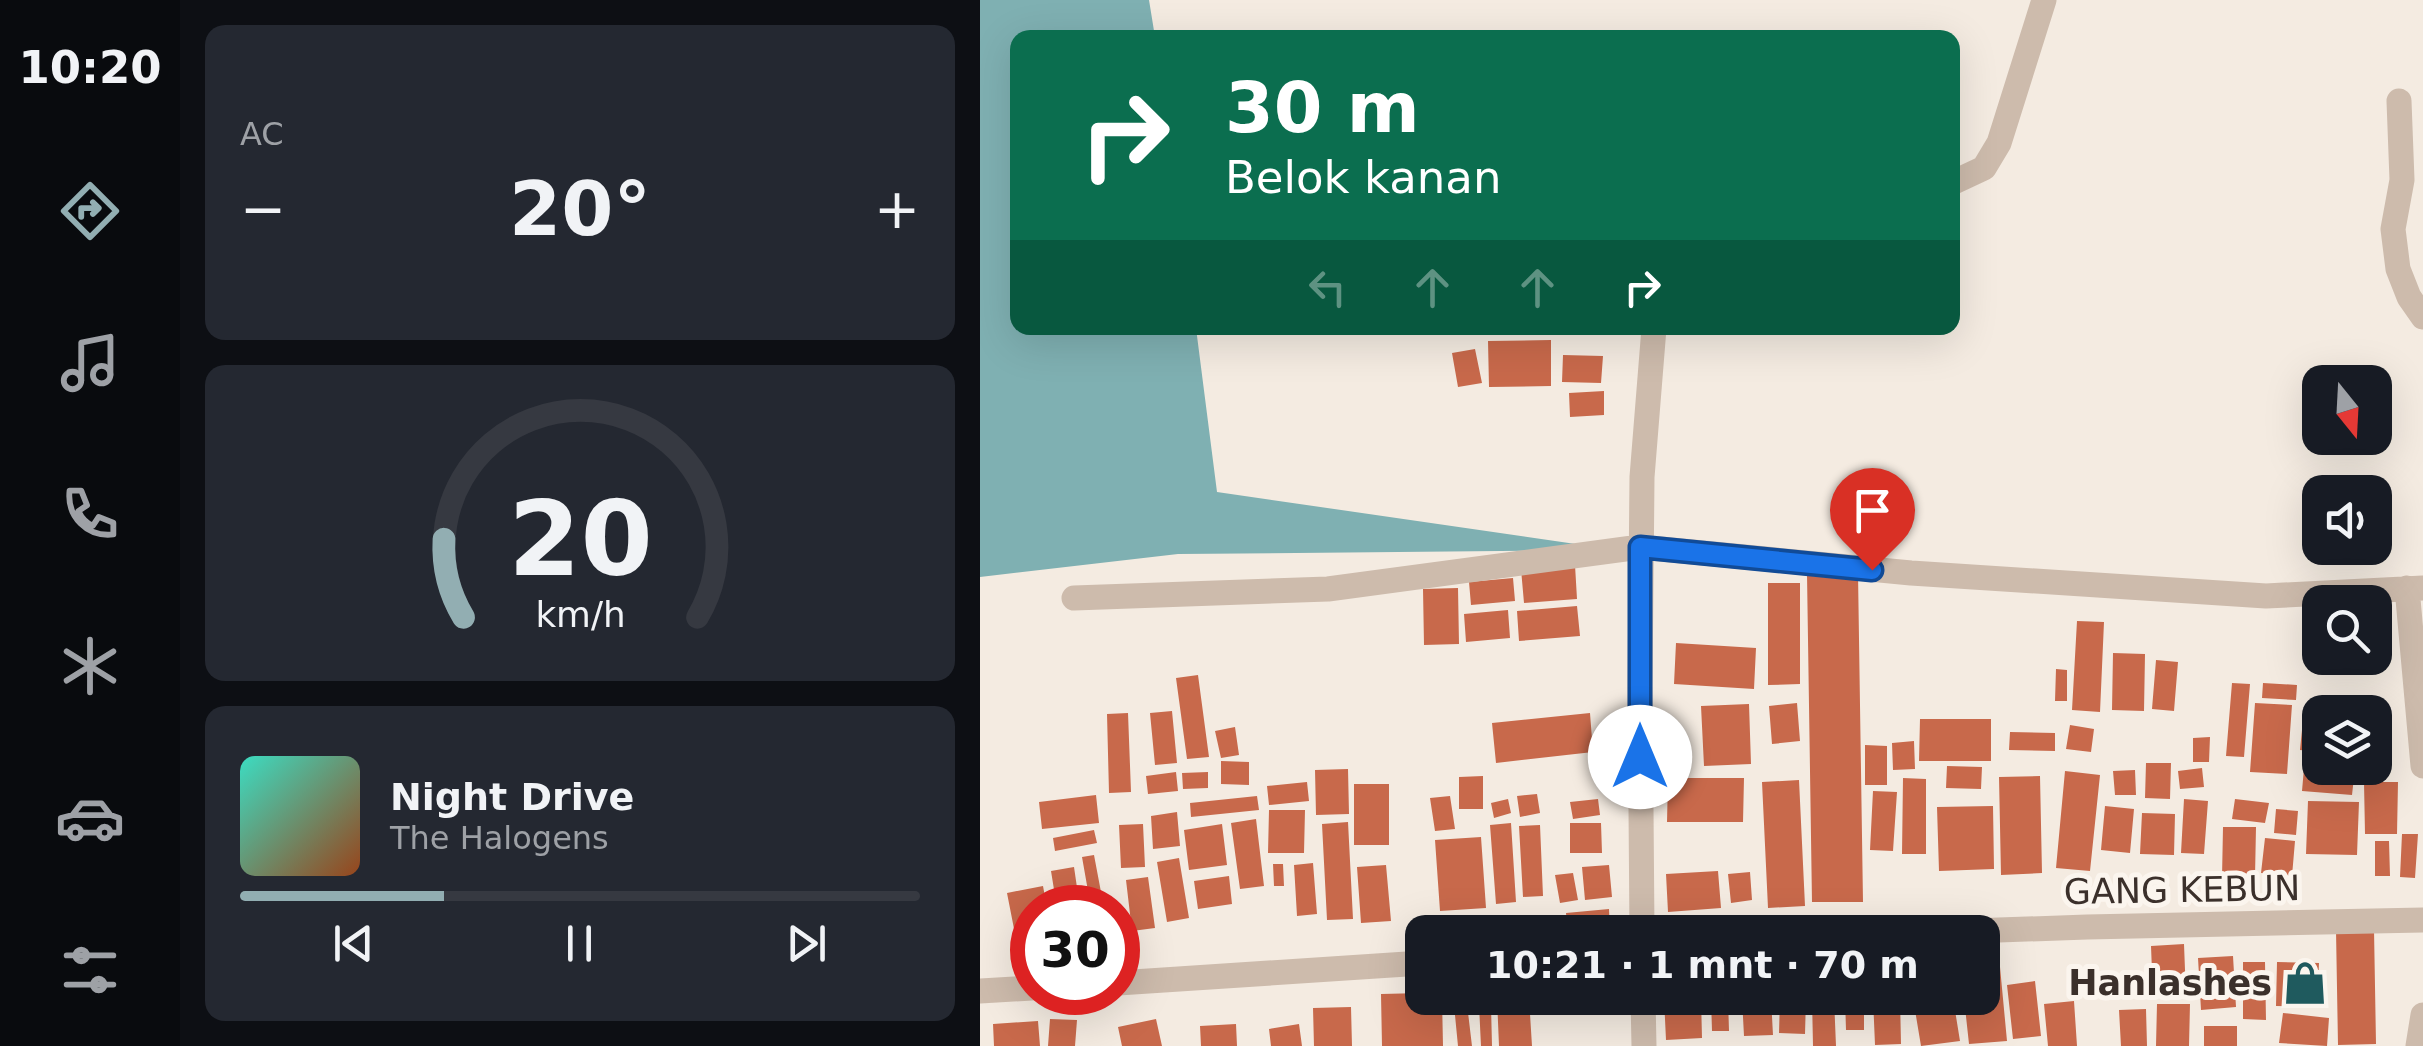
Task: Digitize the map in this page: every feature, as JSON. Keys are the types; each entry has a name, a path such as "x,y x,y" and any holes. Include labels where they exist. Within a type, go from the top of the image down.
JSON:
{"street":[{"path":"1960,179 1984,168 1999,143 2044,0"},
{"path":"2400,101 2402,180 2393,228 2398,268 2423,317"},
{"path":"1642,915 1640,547 1653,335"},
{"path":"1074,598 1328,589 1640,547 1911,573 2266,596 2415,588 2423,766"},
{"name":"GANG KEBUN","path":"2000,930 2423,920"},
{"path":"1140,982 1405,964"},
{"path":"980,990 1010,989"},
{"path":"1643,1015 1644,1046"},
{"path":"2418,1046 2423,1015"}],"water":[{"path":"980,0 1149,0 1154,30 1010,30 1010,335 1197,335 1217,492 1617,550 1178,554 980,577"}],"building":[{"path":"1551,340 1551,386 1489,387 1488,341"},
{"path":"1475,349 1482,383 1458,387 1452,353"},
{"path":"1563,355 1603,356 1601,383 1562,382"},
{"path":"1604,391 1604,415 1570,417 1569,393"},
{"path":"1575,565 1577,599 1524,603 1521,569"},
{"path":"1858,573 1863,902 1812,902 1807,574"},
{"path":"1513,578 1515,601 1471,605 1469,582"},
{"path":"1768,583 1800,583 1800,684 1768,685"},
{"path":"1458,588 1459,644 1424,645 1423,589"},
{"path":"1577,606 1580,636 1519,641 1517,611"},
{"path":"1508,610 1510,638 1466,642 1464,614"},
{"path":"2077,621 2104,622 2100,712 2072,710"},
{"path":"1676,643 1756,648 1754,689 1674,684"},
{"path":"2113,653 2145,654 2144,711 2112,710"},
{"path":"2156,660 2178,662 2174,711 2152,709"},
{"path":"2056,669 2067,670 2067,701 2055,701"},
{"path":"1198,675 1209,757 1187,759 1176,678"},
{"path":"2232,683 2250,684 2244,757 2226,756"},
{"path":"2263,683 2297,685 2296,700 2262,698"},
{"path":"1797,703 1800,741 1772,744 1769,706"},
{"path":"2255,703 2292,705 2287,774 2250,772"},
{"path":"1749,704 1751,764 1704,766 1701,706"},
{"path":"1172,711 1177,763 1155,765 1150,713"},
{"path":"1128,713 1131,792 1109,793 1107,714"},
{"path":"1590,713 1593,752 1496,763 1492,723"},
{"path":"1920,719 1991,719 1991,761 1919,761"},
{"path":"2070,725 2094,729 2091,752 2066,749"},
{"path":"1235,727 1239,755 1221,758 1215,731"},
{"path":"2010,732 2055,733 2055,751 2009,750"},
{"path":"2210,737 2209,762 2193,762 2193,738"},
{"path":"1914,741 1915,769 1893,770 1892,743"},
{"path":"1865,745 1887,746 1887,785 1865,785"},
{"path":"1221,761 1249,762 1249,785 1221,784"},
{"path":"2146,763 2171,763 2170,799 2145,798"},
{"path":"1947,766 1982,767 1981,789 1946,788"},
{"path":"2202,768 2204,787 2180,789 2178,771"},
{"path":"1348,769 1349,814 1316,815 1315,770"},
{"path":"2135,770 2136,795 2115,795 2113,771"},
{"path":"2065,771 2100,775 2090,871 2056,868"},
{"path":"1176,772 1178,791 1148,794 1146,776"},
{"path":"1208,772 1208,788 1183,789 1182,773"},
{"path":"1483,776 1483,809 1459,809 1459,777"},
{"path":"2040,776 2042,873 2001,875 1999,777"},
{"path":"1668,778 1744,778 1743,822 1667,822"},
{"path":"1903,778 1926,779 1926,854 1902,854"},
{"path":"1799,780 1805,906 1768,908 1762,782"},
{"path":"1307,782 1309,801 1269,805 1267,786"},
{"path":"2398,782 2397,834 2365,834 2364,785"},
{"path":"1354,784 1389,784 1389,845 1354,845"},
{"path":"2303,785 2353,785 2352,795 2302,791"},
{"path":"1873,791 1897,792 1893,851 1870,850"},
{"path":"1537,794 1540,813 1520,817 1517,796"},
{"path":"1096,795 1099,823 1042,829 1039,802"},
{"path":"1257,796 1259,810 1191,817 1190,803"},
{"path":"1450,796 1455,829 1435,831 1430,798"},
{"path":"1508,799 1511,813 1494,818 1491,803"},
{"path":"1598,799 1600,815 1573,819 1570,802"},
{"path":"2184,799 2208,801 2204,854 2181,853"},
{"path":"2235,799 2269,803 2265,823 2232,819"},
{"path":"2308,801 2359,802 2357,855 2306,854"},
{"path":"1993,806 1994,869 1939,871 1937,807"},
{"path":"2105,806 2134,809 2130,853 2101,850"},
{"path":"2276,809 2298,811 2296,835 2274,833"},
{"path":"1269,810 1305,810 1304,853 1268,853"},
{"path":"1177,812 1180,846 1153,849 1151,816"},
{"path":"2142,813 2175,814 2174,855 2140,854"},
{"path":"1256,819 1264,886 1240,889 1231,823"},
{"path":"1348,822 1353,919 1327,920 1322,824"},
{"path":"1511,823 1516,902 1496,904 1490,825"},
{"path":"1570,823 1601,823 1602,853 1570,853"},
{"path":"1143,824 1145,867 1121,868 1119,825"},
{"path":"1222,824 1227,865 1189,870 1184,830"},
{"path":"1540,825 1543,896 1523,897 1519,826"},
{"path":"2223,827 2256,827 2255,877 2222,878"},
{"path":"1094,830 1097,843 1055,851 1053,838"},
{"path":"2402,834 2418,834 2415,878 2400,877"},
{"path":"1481,837 1486,908 1440,911 1435,840"},
{"path":"2265,838 2295,841 2292,876 2261,873"},
{"path":"2375,841 2389,841 2390,876 2375,876"},
{"path":"1094,855 1100,885 1087,885 1082,857"},
{"path":"1179,858 1189,918 1167,922 1157,862"},
{"path":"1313,863 1317,914 1297,916 1294,865"},
{"path":"1273,864 1283,864 1284,886 1274,886"},
{"path":"1386,865 1391,921 1361,923 1357,867"},
{"path":"1609,865 1612,897 1585,900 1582,867"},
{"path":"1074,867 1077,885 1053,885 1051,871"},
{"path":"1718,871 1721,908 1668,912 1666,874"},
{"path":"1750,872 1752,900 1731,903 1728,874"},
{"path":"1573,873 1578,900 1560,903 1555,875"},
{"path":"1229,876 1232,904 1198,909 1194,881"},
{"path":"1148,877 1155,928 1140,930 1140,885 1127,885 1126,880"},
{"path":"1609,909 1609,915 1566,915"},
{"path":"2374,929 2376,1044 2338,1045 2336,930"},
{"path":"2184,944 2186,996 2153,997 2151,946"},
{"path":"2233,956 2236,1007 2201,1010 2198,958"},
{"path":"2243,962 2265,962 2266,1020 2243,1019"},
{"path":"2277,962 2319,963 2317,1007 2276,1006"},
{"path":"2000,967 2007,1041 1969,1044 1966,1015 2000,1015"},
{"path":"2035,981 2041,1036 2013,1039 2007,985"},
{"path":"1405,993 1405,1015 1442,1015 1443,1046 1382,1046 1381,994"},
{"path":"2074,1001 2077,1046 2048,1046 2044,1004"},
{"path":"2157,1004 2190,1004 2189,1046 2156,1046"},
{"path":"1351,1007 1352,1046 1314,1046 1313,1008"},
{"path":"2146,1009 2147,1046 2121,1046 2119,1010"},
{"path":"2283,1013 2329,1018 2327,1046 2279,1043"},
{"path":"1455,1015 1468,1015 1472,1046 1458,1046"},
{"path":"1479,1015 1491,1015 1492,1046 1481,1046"},
{"path":"1498,1015 1530,1015 1532,1046 1499,1046"},
{"path":"1665,1015 1701,1015 1702,1038 1666,1040"},
{"path":"1712,1015 1729,1015 1729,1031 1712,1031"},
{"path":"1743,1015 1772,1015 1773,1035 1744,1036"},
{"path":"1780,1015 1806,1015 1805,1034 1779,1033"},
{"path":"1812,1015 1835,1015 1836,1046 1813,1046"},
{"path":"1846,1015 1864,1015 1864,1030 1846,1030"},
{"path":"1874,1015 1900,1015 1901,1044 1875,1045"},
{"path":"1916,1015 1956,1015 1960,1041 1921,1046"},
{"path":"1050,1019 1077,1020 1075,1046 1048,1046"},
{"path":"1156,1019 1162,1046 1122,1046 1118,1027"},
{"path":"1038,1021 1040,1046 994,1046 993,1024"},
{"path":"1236,1024 1237,1046 1201,1046 1200,1026"},
{"path":"1299,1024 1302,1046 1271,1046 1269,1029"},
{"path":"2204,1026 2237,1026 2237,1046 2204,1046"}],"place":[{"name":"Hanlashes","path":"2305,983"}],"route":[{"path":"1640,757 1640,547 1872,570"}]}
